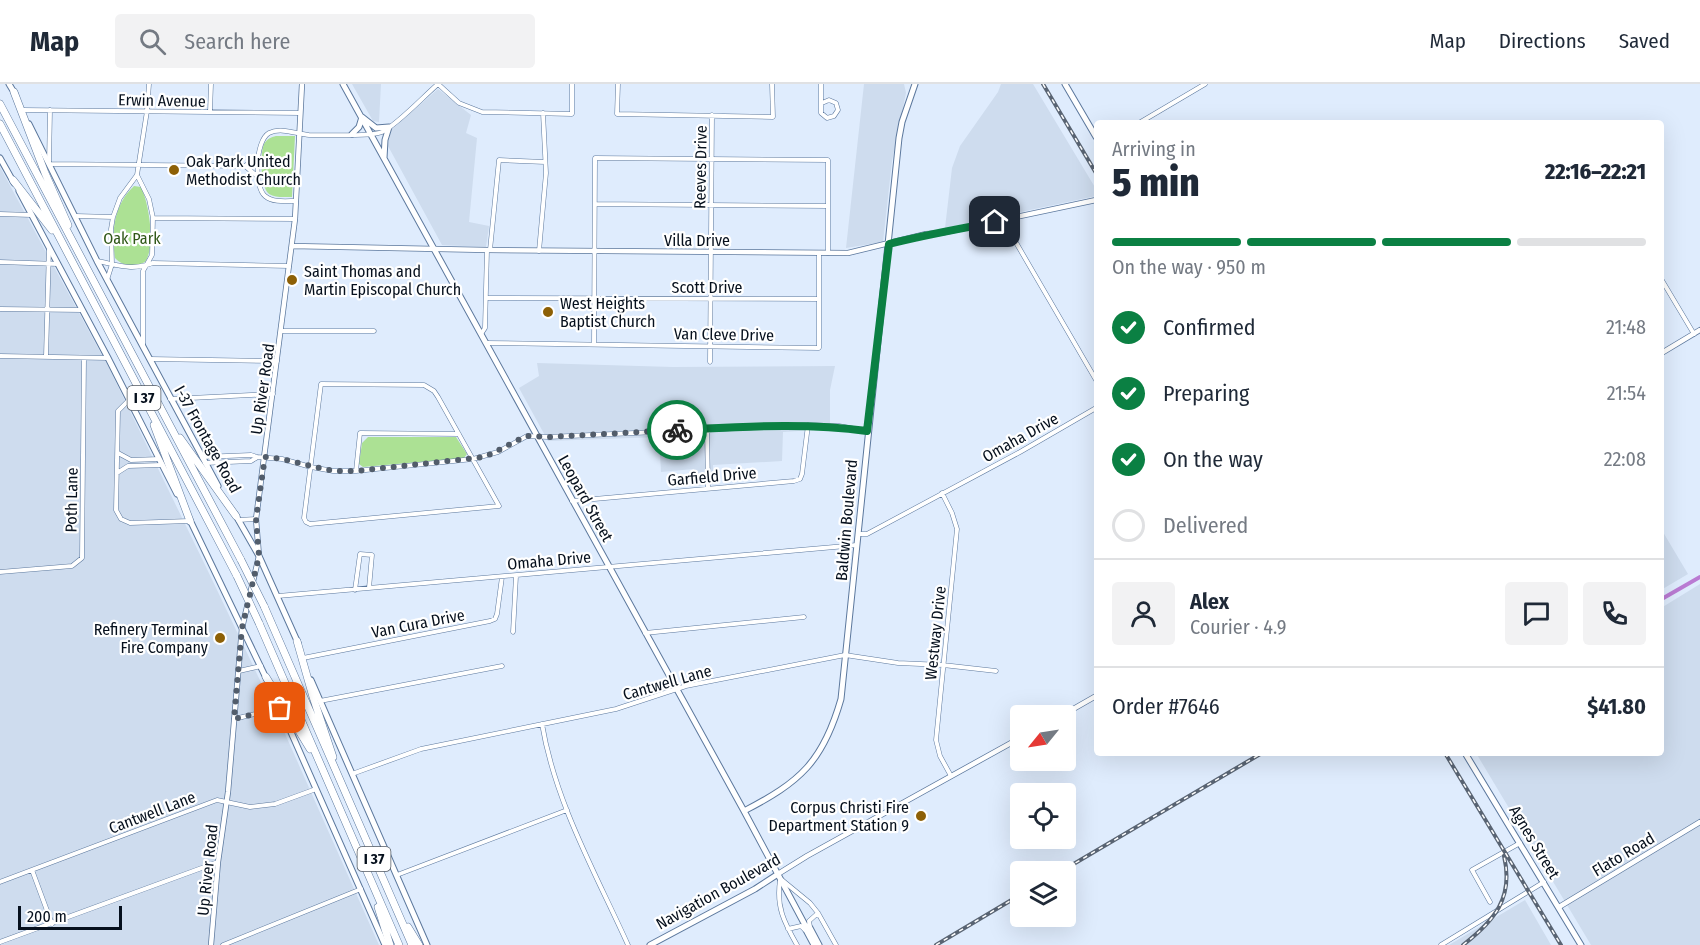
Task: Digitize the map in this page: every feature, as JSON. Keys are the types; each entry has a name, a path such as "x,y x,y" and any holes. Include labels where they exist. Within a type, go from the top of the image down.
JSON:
{"highway":[{"path":"14,92 45,173 87,265 91,279"},
{"name":"I 37","path":"0,104 264,606 412,945"},
{"name":"I 37","path":"0,124 237,576 399,945"},
{"path":"13,180 63,244"},
{"path":"149,408 190,521"},
{"path":"163,414 237,518"},
{"path":"297,641 313,697 354,816"},
{"path":"266,677 303,737 334,796"},
{"path":"370,879 390,945"},
{"path":"393,902 419,945"}],"main road":[{"name":"I-37 Frontage Road","path":"9,84 97,261 202,460 259,556 297,641 319,702 427,945"},
{"name":"Leopard Street","path":"343,84 677,689 807,928 814,945"},
{"path":"1065,84 1094,134"},
{"name":"Baldwin Boulevard","path":"744,812 779,793 801,776 815,759 834,722 841,699 898,138 913,85"},
{"path":"352,134 359,127 362,117 376,128 389,128 385,140 384,158"},
{"path":"0,158 108,358 261,666 385,945"},
{"name":"Agnes Street","path":"1467,756 1581,945"},
{"name":"Navigation Boulevard","path":"650,945 779,877"},
{"name":"Leopard Street","path":"807,928 819,945"}],"street":[{"path":"107,280 112,264 112,217 120,198 137,175 147,111 148,84"},
{"path":"210,112 211,84"},
{"name":"Up River Road","path":"211,945 218,862 227,802 242,628 259,556 256,519 295,219 302,84"},
{"path":"296,201 273,201 267,198 259,186 258,156 260,144 267,134 274,132 380,134 438,84 453,98 474,110 489,113 572,114 572,84"},
{"path":"618,84 617,114 773,117 772,84"},
{"path":"820,84 822,103 820,110 823,116 834,117 838,110 836,103 829,100 822,103"},
{"path":"1144,120 1205,84"},
{"name":"Erwin Avenue","path":"23,110 300,113"},
{"path":"50,110 49,165 245,166 258,156"},
{"path":"539,251 546,173 543,113"},
{"name":"Reeves Drive","path":"710,362 712,115"},
{"path":"43,152 50,150"},
{"path":"594,345 595,158 828,160 828,253"},
{"path":"481,334 485,328 489,250 500,160 545,162"},
{"path":"245,166 258,177"},
{"path":"137,175 149,199 153,218 152,255 143,271 143,348"},
{"name":"Villa Drive","path":"292,246 539,251 848,253 926,234 941,233 1094,200"},
{"path":"595,204 828,206"},
{"path":"0,214 31,215"},
{"path":"76,216 112,217"},
{"path":"153,218 295,219"},
{"path":"1011,219 1011,234 1094,377"},
{"path":"46,357 49,247"},
{"path":"819,253 819,299"},
{"path":"97,261 127,268 138,268 153,263 290,266"},
{"path":"0,262 58,264"},
{"path":"1664,284 1694,334"},
{"name":"Scott Drive","path":"487,298 819,299"},
{"name":"Van Cleve Drive","path":"486,343 819,348 819,299"},
{"path":"0,309 82,310"},
{"path":"130,324 138,325 143,321"},
{"path":"1664,352 1700,330"},
{"path":"282,331 374,331"},
{"path":"0,356 108,358"},
{"name":"Poth Lane","path":"0,572 72,566 82,558 84,358"},
{"path":"149,359 278,361"},
{"path":"321,384 424,385 434,391 459,434 499,506 310,524 306,522 304,518 321,384"},
{"path":"170,399 274,394"},
{"path":"129,400 118,411 116,510 122,519 130,523 190,521"},
{"name":"Omaha Drive","path":"858,534 867,534 1020,452 1094,409"},
{"path":"202,460 251,461 265,457 333,471 356,471 473,459 498,452 526,436 808,425 839,426 867,431"},
{"name":"Garfield Drive","path":"572,501 800,479 808,425"},
{"path":"707,429 708,488"},
{"path":"356,471 360,434 459,434"},
{"path":"117,452 136,463"},
{"path":"117,474 125,467 136,463 161,462"},
{"name":"Westway Drive","path":"942,493 957,529 936,740 940,756 951,776"},
{"path":"237,518 256,519"},
{"name":"Omaha Drive","path":"278,596 858,545"},
{"path":"355,590 360,554 372,555 369,588"},
{"path":"513,632 516,576"},
{"name":"Van Cura Drive","path":"303,658 495,619 502,577"},
{"path":"645,633 804,617"},
{"name":"Cantwell Lane","path":"351,774 421,749 616,709 677,689 845,655 898,663 943,665 996,672"},
{"path":"239,671 261,666"},
{"path":"319,702 502,666"},
{"path":"1076,707 1094,697"},
{"path":"234,719 280,708"},
{"path":"542,724 556,783 628,945"},
{"name":"Navigation Boulevard","path":"779,877 813,852 1010,744"},
{"name":"Cantwell Lane","path":"0,882 217,800 250,807 275,804 316,789"},
{"path":"396,876 567,810"},
{"name":"Flato Road","path":"1559,907 1700,822"},
{"path":"1490,902 1472,870 1521,843"},
{"path":"0,942 218,862"},
{"path":"32,870 52,924"},
{"path":"779,877 810,903 836,945"},
{"path":"779,877 777,897 788,929 797,945"},
{"path":"1441,945 1544,882"},
{"path":"223,945 360,889"},
{"path":"788,929 801,926 807,928 809,921 818,913"}],"shaded area":[{"path":"352,84 381,84 379,122 373,121"},
{"path":"864,84 904,84 906,93 892,161 883,242 846,248"},
{"path":"1001,84 1033,84 1094,186 1094,196 945,228 952,168 960,146 998,92"},
{"path":"438,89 471,115 466,133 477,138 469,222 489,226 486,247 442,245 388,146 391,130"},
{"path":"0,167 110,370 207,569 278,718 379,945 0,945"},
{"path":"537,363 673,367 835,366 830,390 830,429 783,432 782,461 713,465 713,484 696,486 694,469 661,472 659,437 548,441 519,388 539,376"},
{"path":"1664,534 1688,574 1664,588"},
{"path":"1700,584 1700,945 1591,945 1478,756 1664,756 1664,606"},
{"path":"1525,900 1551,945 1449,945"}],"green space":[{"path":"276,136 295,136 292,197 271,195 264,184 261,162 264,144"},
{"name":"Oak Park","path":"134,186 141,187 144,194 151,236 145,262 129,265 115,258 113,239 118,210 127,193"},
{"path":"368,437 456,437 467,454 464,458 363,467 359,464 362,443"}],"waterway":[{"path":"1664,598 1700,577"}],"railway":[{"path":"1043,84 1094,170"},
{"path":"1076,863 1257,756"},
{"path":"1447,756 1561,945"},
{"path":"1463,945 1484,927 1499,907 1506,884 1504,856"},
{"path":"936,945 1010,901"}],"way so far":[{"path":"280,708 234,719 242,628 259,556 256,519 265,457 333,471 356,471 485,457 526,436 548,437 677,430"}],"place":[{"name":"Oak Park United Methodist Church","path":"174,170"},
{"name":"Saint Thomas and Martin Episcopal Church","path":"292,280"},
{"name":"West Heights Baptist Church","path":"548,312"},
{"name":"Refinery Terminal Fire Company","path":"220,638"},
{"name":"Corpus Christi Fire Department Station 9","path":"921,816"}],"route":[{"path":"677,430 808,425 839,426 867,431 889,244 926,234 995,222"}]}
